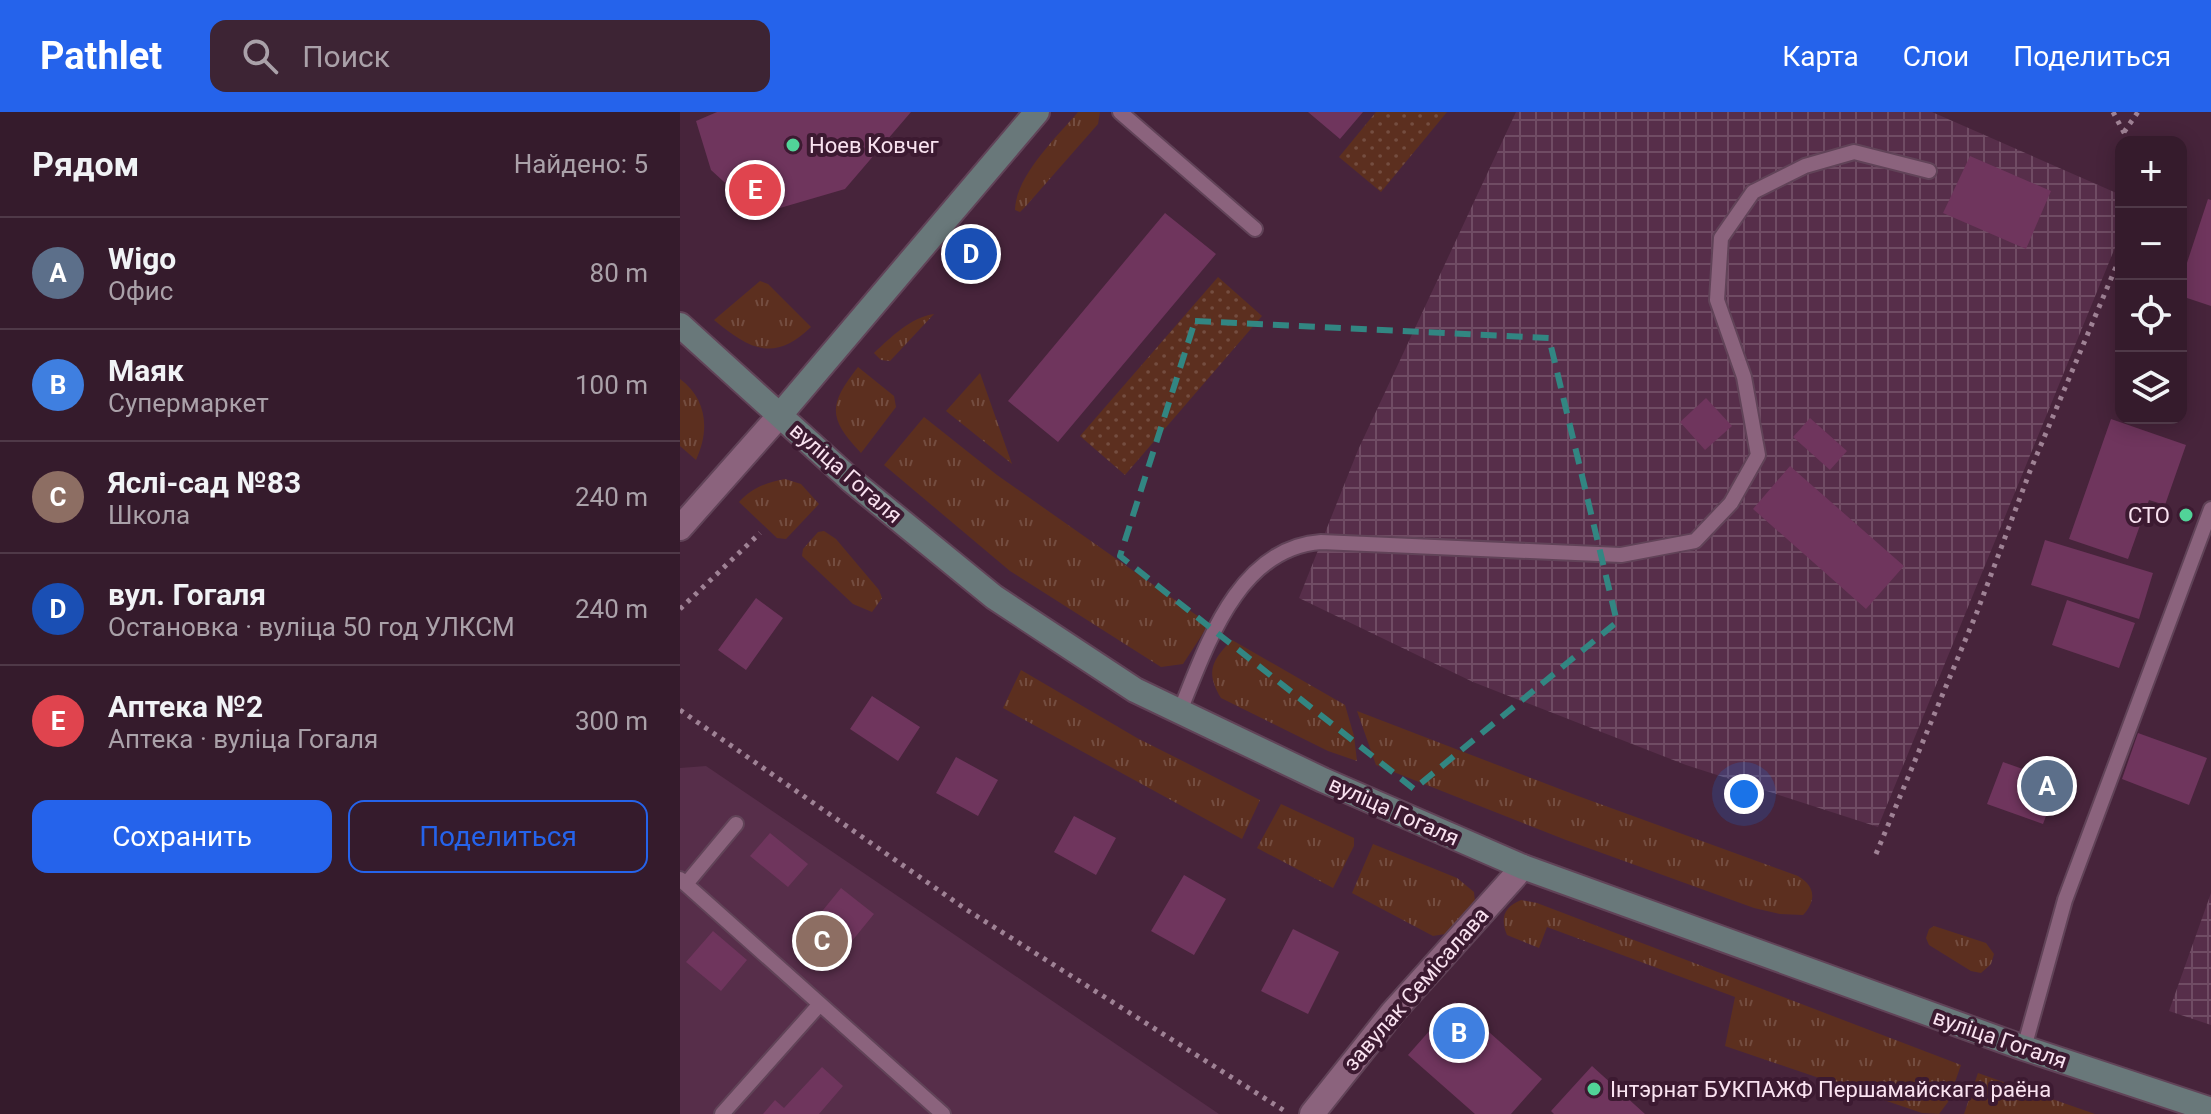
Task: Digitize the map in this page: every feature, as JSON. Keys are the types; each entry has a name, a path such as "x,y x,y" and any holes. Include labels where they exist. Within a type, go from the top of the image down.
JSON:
{"main road":[{"path":"780,415 1037,112"},
{"name":"вуліца Гогаля","path":"680,325 852,481 994,597 1135,690 1323,780 1523,867 2024,1048 2211,1110"}],"street":[{"path":"680,528 780,415"},
{"name":"завулак Семісалава","path":"1312,1114 1393,1012 1523,867"}],"lane":[{"path":"1120,112 1255,229"},
{"path":"1180,711 1230,601 1258,569 1300,543 1621,555 1695,541 1731,503 1758,455 1744,377 1717,300 1721,238 1753,192 1805,166 1854,152 1929,171"},
{"path":"2024,1048 2065,900 2211,509"},
{"path":"736,824 683,882 943,1114"},
{"path":"722,1114 820,1004"}],"path":[{"path":"2113,112 2126,136"},
{"path":"2124,132 2138,112"},
{"path":"1876,854 2115,269"},
{"path":"680,609 760,533"},
{"path":"680,710 967,910 1289,1114"}],"highlighted area":[{"path":"1195,321 1549,338 1617,622 1414,789 1120,556"}],"shaded area":[{"path":"1516,112 1932,112 2115,192 2115,248 1878,827 1686,765 1473,682 1299,598 1358,450"},
{"path":"706,766 1219,1114 680,1114 680,768"},
{"path":"2211,893 2211,1025 2169,1011"}],"green space":[{"path":"1078,112 1100,112 1098,124 1026,206 1020,212 1015,210 1022,183 1030,170"},
{"path":"1376,112 1447,112 1381,192 1339,157"},
{"path":"1218,277 1262,316 1125,475 1080,436"},
{"path":"760,281 768,284 811,327 785,345 762,348 750,344 714,320"},
{"path":"934,314 890,361 881,360 874,353 909,324"},
{"path":"858,367 894,396 896,407 861,453 842,430 836,411 841,392"},
{"path":"980,373 1012,464 946,411"},
{"path":"680,379 696,396 703,416 703,438 696,460 680,446"},
{"path":"924,417 997,475 1209,624 1183,664 1161,667 1010,571 884,465"},
{"path":"785,479 801,484 819,504 786,539 777,538 739,502 760,486"},
{"path":"824,531 836,539 879,590 882,598 872,612 853,604 802,556 803,549 818,532"},
{"path":"1232,640 1345,705 1357,761 1328,751 1221,698 1213,681 1213,667"},
{"path":"1021,670 1137,738 1260,800 1242,839 1003,708"},
{"path":"1357,711 1798,876 1811,889 1811,904 1803,915 1754,908 1566,840 1376,765"},
{"path":"1281,804 1354,838 1354,846 1333,888 1257,848"},
{"path":"1373,844 1457,878 1474,892 1475,902 1445,934 1433,936 1352,893"},
{"path":"1521,900 1537,903 1961,1065 1948,1102 1939,1114 1922,1113 1725,1046 1735,997 1547,927 1539,948 1507,935 1505,914"},
{"path":"1934,926 1986,943 1994,954 1991,964 1981,973 1971,971 1929,945 1926,938 1929,929"},
{"path":"1978,1073 1992,1078 2095,1114 1964,1114"}],"building":[{"name":"Ноев Ковчег","path":"717,112 911,112 845,189 759,214 711,170 696,121"},
{"path":"1308,112 1363,112 1340,139"},
{"path":"1970,156 2051,191 2026,249 1943,213"},
{"path":"2208,199 2211,200 2211,306 2187,298 2187,263"},
{"path":"1165,213 1216,254 1058,442 1008,401"},
{"path":"1706,398 1732,426 1705,450 1680,422"},
{"path":"1810,418 1847,451 1830,470 1793,437"},
{"path":"2111,419 2115,424 2125,424 2186,445 2165,505 2149,500 2128,559 2069,539"},
{"path":"1790,466 1904,566 1866,609 1753,509"},
{"path":"2045,540 2153,573 2139,619 2031,585"},
{"path":"756,598 783,618 746,670 718,650"},
{"path":"2067,600 2135,623 2119,668 2052,645"},
{"path":"872,696 920,727 898,761 850,729"},
{"path":"2138,733 2207,758 2189,805 2122,779"},
{"path":"956,757 998,780 978,816 936,793"},
{"path":"2003,762 2059,782 2043,824 1987,804"},
{"path":"1074,816 1116,838 1096,875 1054,852"},
{"path":"770,833 808,864 788,887 750,856"},
{"path":"1184,875 1226,899 1194,955 1151,931"},
{"path":"841,888 874,914 852,941 819,915"},
{"path":"1293,929 1339,952 1308,1014 1261,991"},
{"path":"713,931 747,960 721,991 686,962"},
{"path":"1455,1002 1542,1079 1511,1114 1475,1114 1408,1055"},
{"name":"Інтэрнат БУКПАЖФ Першамайскага раёна","path":"1592,1066 1645,1114 1554,1114 1551,1111"},
{"path":"822,1067 843,1086 819,1114 763,1114 775,1100 784,1108"}],"place":[{"name":"Ноев Ковчег","path":"793,145"},
{"name":"Аптека №2","path":"755,190"},
{"name":"вул. Гогаля","path":"971,254"},
{"name":"СТО","path":"2186,515"},
{"name":"Wigo","path":"2047,786"},
{"name":"Яслі-сад №83","path":"822,941"},
{"name":"Маяк","path":"1459,1033"},
{"name":"Інтэрнат БУКПАЖФ Першамайскага раёна","path":"1594,1089"}]}
